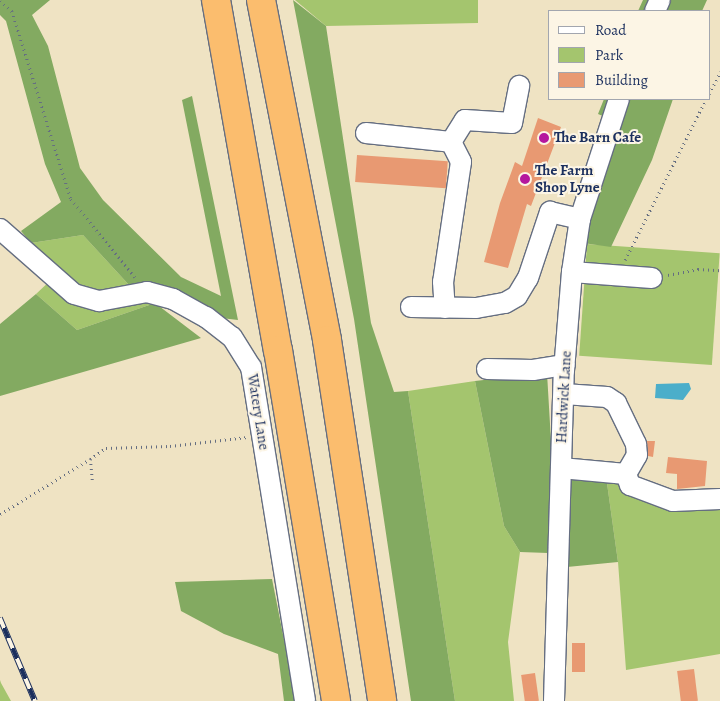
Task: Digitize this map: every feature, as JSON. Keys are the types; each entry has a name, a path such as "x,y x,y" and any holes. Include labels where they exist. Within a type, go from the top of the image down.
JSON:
{"highway":[{"path":"216,0 278,350 336,701"},
{"path":"261,0 327,340 382,701"}],"street":[{"path":"451,142 465,120 512,123 519,86"},
{"name":"Hardwick Lane","path":"554,701 565,365 572,272 580,219 618,100"},
{"path":"366,133 451,142"},
{"path":"445,308 443,282 461,162 451,142"},
{"path":"411,307 476,308 505,303 517,296 528,278 550,212 580,219"},
{"name":"Watery Lane","path":"0,229 74,294 99,302 147,292 173,299 206,317 232,337 251,367 305,701"},
{"path":"572,272 652,278"},
{"path":"487,369 532,370 565,365"},
{"path":"564,394 607,397 616,404 631,430 636,449 634,462 626,474"},
{"path":"561,468 626,474"},
{"path":"626,474 630,485 672,501 720,499"}],"path":[{"path":"0,1 12,11 71,199 147,292"},
{"path":"710,92 720,72"},
{"path":"617,276 705,100"},
{"path":"652,278 698,269 720,270"},
{"path":"0,514 106,448 170,446 262,434"},
{"path":"90,459 92,480"}],"green space":[{"path":"0,0 50,0 32,15 48,46 80,168 103,200 181,277 221,296 182,100 192,96 238,320 221,318 178,289 141,298 83,235 31,243 21,231 61,202 45,164 6,21 0,15"},
{"path":"293,0 326,26 371,323 394,392 408,391 455,701 411,701 354,319"},
{"path":"295,0 478,0 478,23 326,26"},
{"path":"643,0 707,0 702,10 638,10"},
{"path":"604,100 673,100 652,160 611,247 576,242 610,119 598,114"},
{"path":"83,235 141,298 155,303 77,330 36,294 52,279 31,243"},
{"path":"587,244 720,253 712,365 579,356"},
{"path":"36,294 77,330 155,303 201,338 0,396 0,324"},
{"path":"547,373 553,475 606,476 618,562 567,567 548,553 520,552 504,526 475,381"},
{"path":"475,381 504,526 520,552 508,642 514,701 455,701 408,391"},
{"path":"606,476 628,490 720,505 720,654 626,670 618,562"},
{"path":"272,579 295,701 284,701 278,654 224,634 181,611 175,582"},
{"path":"0,680 1,683 11,701 0,701"}],"water":[{"path":"689,383 691,389 683,400 655,398 656,384"}],"building":[{"path":"538,118 561,127 531,206 527,204 508,268 484,262 500,203 515,162 522,166"},
{"path":"357,155 448,161 446,188 355,182"},
{"path":"647,441 655,441 653,457 648,456"},
{"path":"668,457 707,461 705,486 677,489 677,474 666,473"},
{"path":"572,643 585,643 585,672 572,672"},
{"path":"694,669 698,701 681,701 677,671"},
{"path":"535,673 539,701 525,701 521,675"}],"railway":[{"path":"0,618 35,701"}],"place":[{"name":"The Barn Cafe","path":"544,138"},
{"name":"The Farm Shop Lyne","path":"525,179"}]}
